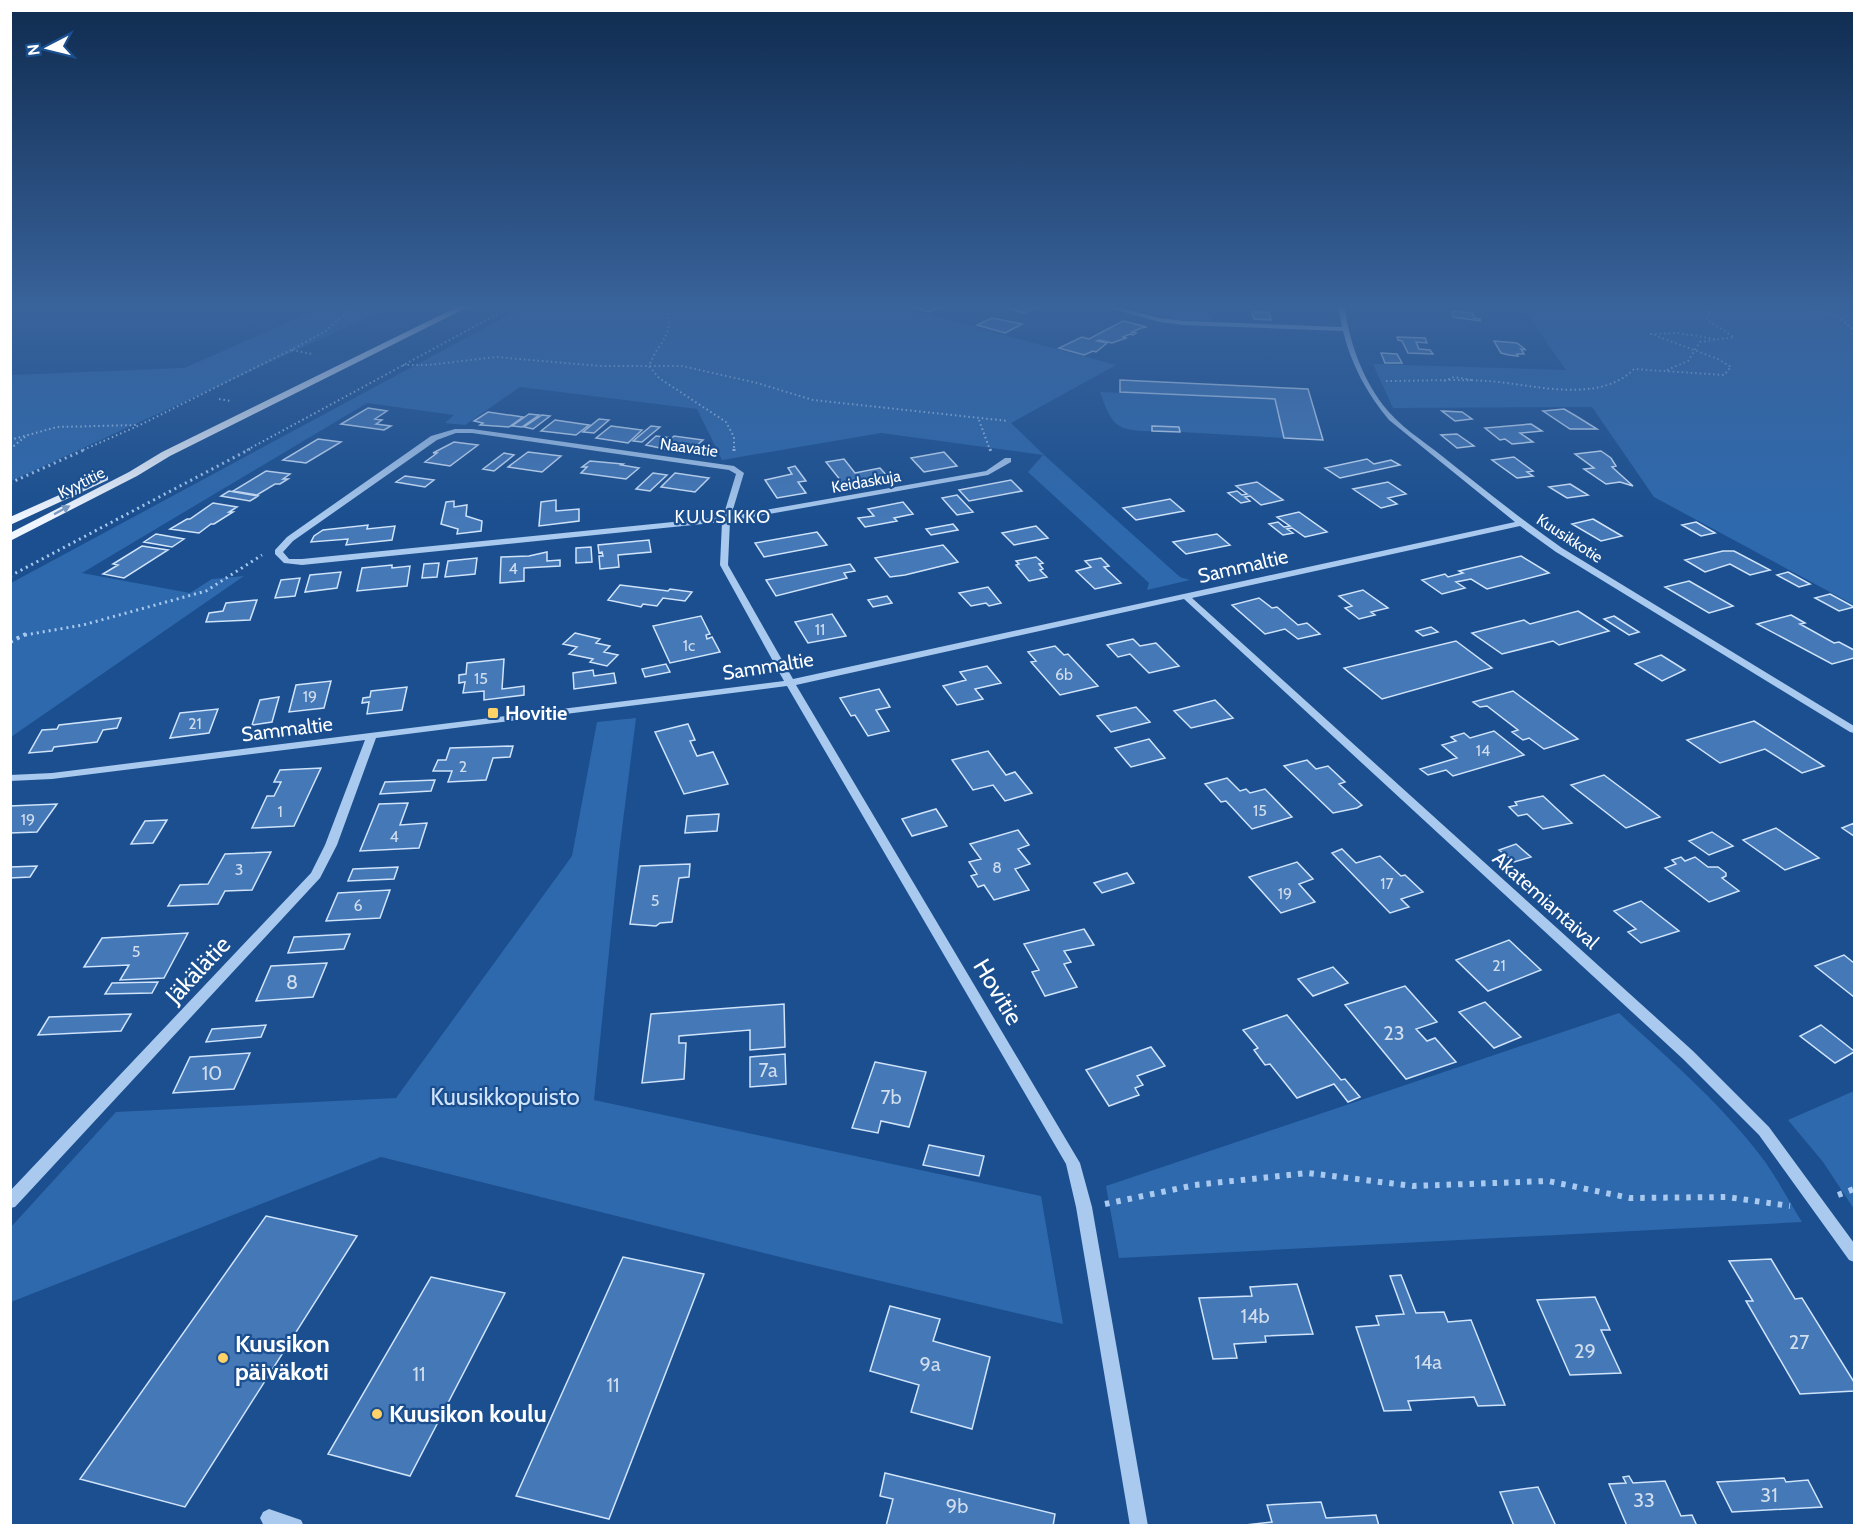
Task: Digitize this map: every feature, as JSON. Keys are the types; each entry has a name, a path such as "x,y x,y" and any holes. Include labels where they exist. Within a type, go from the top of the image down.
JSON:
{"main road":[{"name":"Kyytitie","path":"10,538 133,474 166,454 324,376"},
{"name":"Kyytitie","path":"10,522 120,471 166,454"}],"street":[{"name":"Kuusikkotie","path":"1363,376 1380,407 1391,419 1521,523 1559,550 1854,730"},
{"name":"Naavatie","path":"278,552 290,538 434,438 456,431 472,431 731,468 740,473 726,519"},
{"name":"Keidaskuja","path":"726,519 988,473 1004,462"},
{"path":"278,552 286,561 302,562 726,519"},
{"name":"Hovitie","path":"726,519 724,565 790,683 1073,1163 1084,1207 1139,1526"},
{"name":"Sammaltie","path":"10,778 52,776 790,683 1521,523"},
{"name":"Akatemiantaival","path":"1186,597 1688,1055 1764,1131 1818,1202 1854,1255"},
{"name":"Jäkälätie","path":"10,1202 316,875 331,844 371,737"},
{"path":"269,1518 295,1526"}],"path":[{"path":"10,483 140,425 239,376"},
{"path":"10,576 385,376"},
{"path":"657,376 726,422 734,437 731,468"},
{"path":"724,376 813,400 978,420 1008,421"},
{"path":"1365,380 1444,381 1455,377 1479,382 1502,382 1560,390 1588,390 1624,379 1627,376"},
{"path":"978,420 987,446 1004,462"},
{"path":"10,440 57,427 140,425"},
{"path":"10,448 26,436"},
{"path":"10,642 29,633 83,625 137,612 206,591 261,555 278,552"},
{"path":"1084,1207 1116,1203 1196,1185 1308,1173 1413,1186 1548,1180 1630,1198 1727,1197 1794,1206 1818,1202"}],"green space":[{"path":"11,376 241,376 11,481"},
{"path":"396,376 1097,376 1011,423 1180,577 1190,580 1147,590 1149,583 1028,472 1043,455 881,433 722,460 697,409 520,387 465,425 445,423 454,415 367,403 82,573 190,593 212,579 244,576 11,737 11,583"},
{"path":"1378,376 1854,376 1854,605 1654,497 1592,407 1393,408"},
{"path":"1100,392 1275,399 1284,438 1180,432 1179,427 1153,426 1152,431 1130,430 1123,428 1112,419"},
{"name":"Kuusikkopuisto","path":"636,718 619,853 594,1100 1041,1196 1063,1324 796,1261 381,1157 11,1302 11,1227 116,1112 396,1098 572,856 597,722"},
{"path":"1619,1013 1696,1085 1750,1142 1766,1163 1802,1222 1119,1258 1106,1186"},
{"path":"1854,1091 1854,1209 1823,1162 1788,1120"}],"building":[{"path":"1120,380 1308,389 1323,440 1284,438 1275,399 1120,392"},
{"path":"368,408 387,411 375,419 382,420 376,424 391,426 384,430 341,424"},
{"path":"1564,409 1597,429 1570,429 1543,411"},
{"path":"1442,411 1462,412 1472,419 1455,421"},
{"path":"488,412 523,417 509,427 480,425 483,423 474,421"},
{"path":"529,414 539,415 522,427 512,426"},
{"path":"542,415 550,416 533,429 524,427"},
{"path":"599,419 609,420 594,433 583,432"},
{"path":"555,420 589,425 576,435 541,431"},
{"path":"1531,424 1542,431 1520,433 1533,442 1512,444 1505,439 1500,440 1485,428"},
{"path":"611,426 642,430 628,443 596,438"},
{"path":"651,426 660,427 642,442 633,441"},
{"path":"1152,426 1179,427 1180,432 1152,431"},
{"path":"1457,434 1474,446 1457,448 1441,435"},
{"path":"656,436 703,440 690,451 674,451 646,445"},
{"path":"318,439 341,442 306,463 283,460"},
{"path":"454,442 478,445 450,466 425,462 437,453 433,453"},
{"path":"1601,451 1611,458 1616,466 1612,467 1633,486 1620,482 1606,484 1584,469 1594,468 1575,454"},
{"path":"528,452 561,456 542,472 508,467"},
{"path":"944,452 957,466 924,472 911,458"},
{"path":"504,453 514,455 494,471 483,469"},
{"path":"1514,457 1533,471 1527,472 1533,476 1517,478 1492,460"},
{"path":"844,459 855,473 880,468 889,478 845,486 826,462"},
{"path":"1367,459 1374,464 1391,460 1400,465 1340,478 1325,468"},
{"path":"590,461 639,468 626,479 581,473 587,467 582,467"},
{"path":"795,466 806,481 798,482 806,493 777,498 765,480 792,474 788,468"},
{"path":"266,471 290,474 283,479 288,479 257,495 233,491"},
{"path":"653,473 667,475 650,491 636,489"},
{"path":"675,473 709,478 695,492 661,487"},
{"path":"405,476 434,480 425,487 396,482"},
{"path":"1011,480 1022,491 969,501 959,490"},
{"path":"1257,482 1283,500 1261,505 1250,496 1245,497 1250,501 1241,503 1228,493 1237,491 1242,495 1247,494 1236,486"},
{"path":"1388,482 1406,494 1388,498 1397,504 1381,508 1353,489"},
{"path":"1570,484 1588,495 1567,498 1549,487"},
{"path":"229,491 258,496 250,501 221,496"},
{"path":"957,495 973,512 957,515 942,498"},
{"path":"1170,499 1184,511 1136,520 1123,508"},
{"path":"556,500 556,511 579,509 579,521 539,526 541,502"},
{"path":"454,501 454,507 467,505 466,516 482,521 481,531 457,534 458,529 441,524 446,502"},
{"path":"903,502 913,514 894,518 897,521 865,527 858,518 874,516 868,509"},
{"path":"213,503 237,507 229,512 233,512 199,533 170,529 190,519"},
{"path":"1299,512 1327,532 1305,537 1292,528 1287,529 1293,533 1283,535 1269,524 1278,522 1284,527 1290,526 1277,517"},
{"path":"1593,519 1622,536 1601,541 1572,524"},
{"path":"1696,522 1715,533 1701,536 1682,525"},
{"path":"953,524 958,530 931,535 926,529"},
{"path":"368,525 367,529 395,526 392,540 346,545 348,539 311,542 314,536 323,530"},
{"path":"1036,526 1048,538 1014,545 1002,533"},
{"path":"817,532 827,545 764,557 755,543"},
{"path":"156,534 184,539 172,547 144,542"},
{"path":"1217,534 1230,545 1186,554 1173,542"},
{"path":"649,540 651,552 618,555 619,567 600,569 599,556 603,556 602,552 599,553 598,545"},
{"path":"943,545 958,562 890,577 875,558"},
{"path":"142,546 168,550 124,578 103,574 118,565 113,564"},
{"path":"591,547 592,562 576,563 576,548"},
{"path":"1723,551 1734,551 1770,570 1750,575 1730,564 1705,572 1685,560"},
{"path":"547,552 547,561 560,560 560,566 524,568 524,581 500,583 501,557 529,556"},
{"path":"1521,556 1549,573 1487,589 1471,579 1456,582 1465,588 1442,594 1422,580 1445,574 1448,577 1463,573 1459,571"},
{"path":"1036,557 1043,563 1039,564 1043,569 1040,570 1047,577 1029,581 1016,565 1019,564 1016,561"},
{"path":"477,558 475,574 445,577 448,561"},
{"path":"1101,558 1109,566 1104,567 1121,583 1095,589 1076,571 1091,567 1085,561"},
{"path":"439,563 437,577 422,578 424,564"},
{"path":"850,564 855,571 844,573 847,578 776,596 766,580"},
{"path":"392,565 392,568 410,566 407,586 357,591 362,568"},
{"path":"341,572 337,588 305,592 310,575"},
{"path":"1788,572 1810,584 1799,587 1777,575"},
{"path":"300,578 295,596 275,598 281,580"},
{"path":"1689,581 1733,606 1709,613 1665,587"},
{"path":"620,585 692,592 685,601 663,598 657,606 643,604 641,607 608,600"},
{"path":"988,587 1001,603 971,606 959,593"},
{"path":"1363,590 1388,608 1371,612 1375,615 1359,619 1345,608 1352,606 1339,596"},
{"path":"1830,594 1854,607 1839,611 1815,598"},
{"path":"887,596 892,603 873,607 868,600"},
{"path":"1259,598 1272,608 1277,607 1298,625 1307,623 1320,634 1298,639 1285,629 1265,634 1232,605"},
{"path":"257,600 250,620 206,622 209,613 223,611 226,603"},
{"path":"1578,611 1609,631 1559,645 1553,641 1502,654 1472,633 1524,620 1530,624"},
{"path":"832,614 846,636 808,643 795,622"},
{"path":"1791,615 1805,623 1800,624 1834,643 1839,642 1854,650 1854,658 1832,664 1757,624"},
{"path":"701,616 710,634 706,635 707,639 712,637 720,652 670,663 653,626"},
{"path":"1614,616 1639,632 1629,635 1604,619"},
{"path":"1431,627 1438,632 1423,636 1416,631"},
{"path":"575,633 600,639 596,643 610,646 604,652 618,655 607,666 590,662 593,659 569,654 577,647 563,644"},
{"path":"1133,639 1140,646 1156,643 1179,666 1149,673 1130,654 1118,657 1107,645"},
{"path":"1456,641 1492,668 1382,699 1344,668"},
{"path":"1055,646 1064,655 1068,654 1098,686 1060,695 1031,662 1036,661 1028,652"},
{"path":"1661,655 1685,670 1662,681 1635,664"},
{"path":"504,659 502,689 524,686 524,695 484,700 484,691 463,693 465,682 459,683 459,675 466,674 467,663"},
{"path":"666,664 670,672 645,677 642,669"},
{"path":"987,666 1001,683 975,689 983,699 957,705 943,686 966,680 960,672"},
{"path":"593,670 594,676 614,673 616,683 574,689 573,673"},
{"path":"331,681 324,708 289,712 296,685"},
{"path":"407,687 402,710 367,714 369,702 362,703 363,698 370,697 371,691"},
{"path":"879,689 890,707 876,710 889,731 868,736 855,715 851,716 840,698"},
{"path":"1513,691 1578,739 1544,749 1529,738 1523,740 1512,732 1518,730 1487,706 1480,707 1473,702"},
{"path":"279,697 272,722 252,725 260,700"},
{"path":"1215,700 1233,718 1191,728 1174,711"},
{"path":"1136,707 1150,722 1111,732 1097,716"},
{"path":"218,709 209,733 170,738 180,713"},
{"path":"121,718 117,728 103,730 97,742 54,747 52,751 29,753 42,730 57,729 59,725"},
{"path":"1754,721 1824,766 1802,773 1765,749 1720,763 1687,740"},
{"path":"688,724 695,740 690,741 697,756 713,752 728,784 684,794 655,732"},
{"path":"1494,731 1524,755 1453,776 1446,770 1428,775 1420,769 1457,758 1442,745 1456,741 1451,737 1464,733 1470,738"},
{"path":"1149,739 1165,758 1131,767 1115,748"},
{"path":"513,746 510,757 493,758 486,780 448,782 452,771 433,771 438,760 446,760 450,748"},
{"path":"988,751 1006,775 1015,772 1032,793 1005,801 993,785 973,790 952,760"},
{"path":"1307,760 1316,769 1328,766 1345,782 1339,784 1362,805 1333,813 1284,766"},
{"path":"321,768 294,826 252,828 267,796 274,796 281,782 274,782 280,770"},
{"path":"1604,775 1660,817 1626,828 1571,785"},
{"path":"1227,778 1240,791 1246,789 1250,793 1265,789 1292,817 1252,829 1226,801 1221,802 1205,784"},
{"path":"435,780 431,791 380,794 385,782"},
{"path":"1543,796 1572,823 1543,829 1527,814 1518,816 1509,807 1517,805 1515,802"},
{"path":"408,803 400,825 427,823 419,848 360,851 379,804"},
{"path":"57,804 37,832 10,833 10,806"},
{"path":"936,809 947,826 912,836 902,819"},
{"path":"719,814 717,831 685,833 687,816"},
{"path":"167,820 153,843 131,844 145,821"},
{"path":"1854,823 1854,836 1842,828"},
{"path":"1776,828 1819,858 1785,870 1743,840"},
{"path":"1018,830 1029,845 1018,849 1030,864 1015,869 1029,890 994,900 984,885 978,887 971,876 977,874 969,862 981,859 970,844"},
{"path":"1712,832 1733,846 1709,855 1689,841"},
{"path":"1516,844 1531,857 1514,862 1499,850"},
{"path":"1342,849 1356,863 1380,856 1401,876 1405,875 1423,892 1401,899 1409,907 1390,913 1332,853"},
{"path":"271,852 252,890 225,891 218,904 168,906 180,885 208,884 225,854"},
{"path":"1681,857 1685,861 1695,857 1708,867 1718,867 1726,873 1726,876 1722,878 1739,891 1709,902 1665,868 1676,864 1672,860"},
{"path":"1297,862 1313,879 1299,884 1315,902 1281,913 1249,877"},
{"path":"690,864 689,877 679,878 672,922 660,923 656,926 630,924 640,866"},
{"path":"37,866 30,877 10,878 10,867"},
{"path":"398,867 394,879 348,881 353,869"},
{"path":"1127,873 1134,883 1102,893 1094,883"},
{"path":"390,890 380,918 326,921 338,893"},
{"path":"1641,901 1679,931 1641,943 1628,932 1636,929 1614,911"},
{"path":"1084,929 1094,945 1064,951 1071,962 1064,964 1077,987 1045,996 1032,972 1039,970 1024,944"},
{"path":"188,933 164,978 120,980 129,965 84,967 102,938"},
{"path":"350,934 344,949 288,953 294,937"},
{"path":"1509,940 1541,970 1488,991 1456,960"},
{"path":"1844,955 1854,963 1854,997 1815,966"},
{"path":"327,963 313,997 256,1001 271,966"},
{"path":"1333,967 1348,983 1313,996 1298,979"},
{"path":"158,982 152,993 105,994 112,983"},
{"path":"1405,986 1437,1022 1416,1029 1427,1041 1435,1038 1456,1062 1406,1079 1345,1005"},
{"path":"1485,1002 1521,1037 1494,1048 1459,1012"},
{"path":"784,1004 785,1047 750,1050 750,1030 679,1036 679,1043 686,1043 684,1079 642,1083 651,1014"},
{"path":"131,1014 121,1031 38,1035 49,1017"},
{"path":"1287,1015 1341,1080 1345,1079 1360,1097 1348,1102 1334,1084 1297,1098 1270,1064 1265,1065 1254,1050 1258,1048 1243,1030"},
{"path":"266,1025 261,1037 206,1042 212,1029"},
{"path":"1821,1025 1854,1052 1835,1063 1800,1036"},
{"path":"1151,1047 1165,1066 1137,1076 1143,1085 1135,1088 1139,1095 1109,1106 1086,1070"},
{"path":"250,1053 234,1089 173,1093 190,1057"},
{"path":"785,1054 786,1084 750,1087 750,1057"},
{"path":"875,1062 926,1072 909,1127 881,1121 878,1133 852,1128"},
{"path":"929,1145 984,1156 979,1176 923,1165"},
{"name":"Kuusikon päiväkoti","path":"266,1216 357,1236 185,1507 80,1479"},
{"path":"623,1257 704,1274 609,1519 516,1496"},
{"path":"1771,1259 1795,1299 1802,1298 1854,1382 1854,1391 1800,1394 1746,1301 1753,1301 1729,1261"},
{"path":"1401,1275 1416,1313 1444,1312 1448,1322 1471,1320 1505,1405 1478,1406 1474,1397 1408,1401 1411,1410 1384,1411 1356,1327 1379,1325 1376,1316 1404,1314 1390,1276"},
{"path":"431,1277 505,1293 410,1476 328,1454"},
{"path":"1297,1284 1313,1334 1265,1336 1266,1342 1234,1344 1237,1358 1213,1359 1199,1298 1252,1296 1250,1287"},
{"path":"1595,1297 1610,1330 1601,1330 1621,1373 1570,1375 1537,1300"},
{"path":"890,1306 940,1319 933,1341 990,1357 972,1429 911,1412 919,1385 870,1371"},
{"path":"885,1473 1055,1514 1053,1526 886,1526 893,1499 880,1496"},
{"path":"1629,1476 1633,1483 1665,1481 1681,1516 1692,1515 1697,1526 1627,1526 1609,1484 1626,1483 1623,1477"},
{"path":"1784,1478 1786,1482 1808,1480 1822,1507 1732,1512 1717,1482"},
{"path":"1538,1487 1556,1526 1514,1526 1500,1492"},
{"path":"1321,1502 1326,1518 1376,1515 1379,1526 1236,1526 1272,1522 1267,1505"}],"place":[{"name":"Hovitie","path":"493,713"},
{"name":"Kuusikon päiväkoti","path":"223,1358"},
{"name":"Kuusikon koulu","path":"377,1414"}],"district":[{"name":"KUUSIKKO","path":"723,517"}]}
